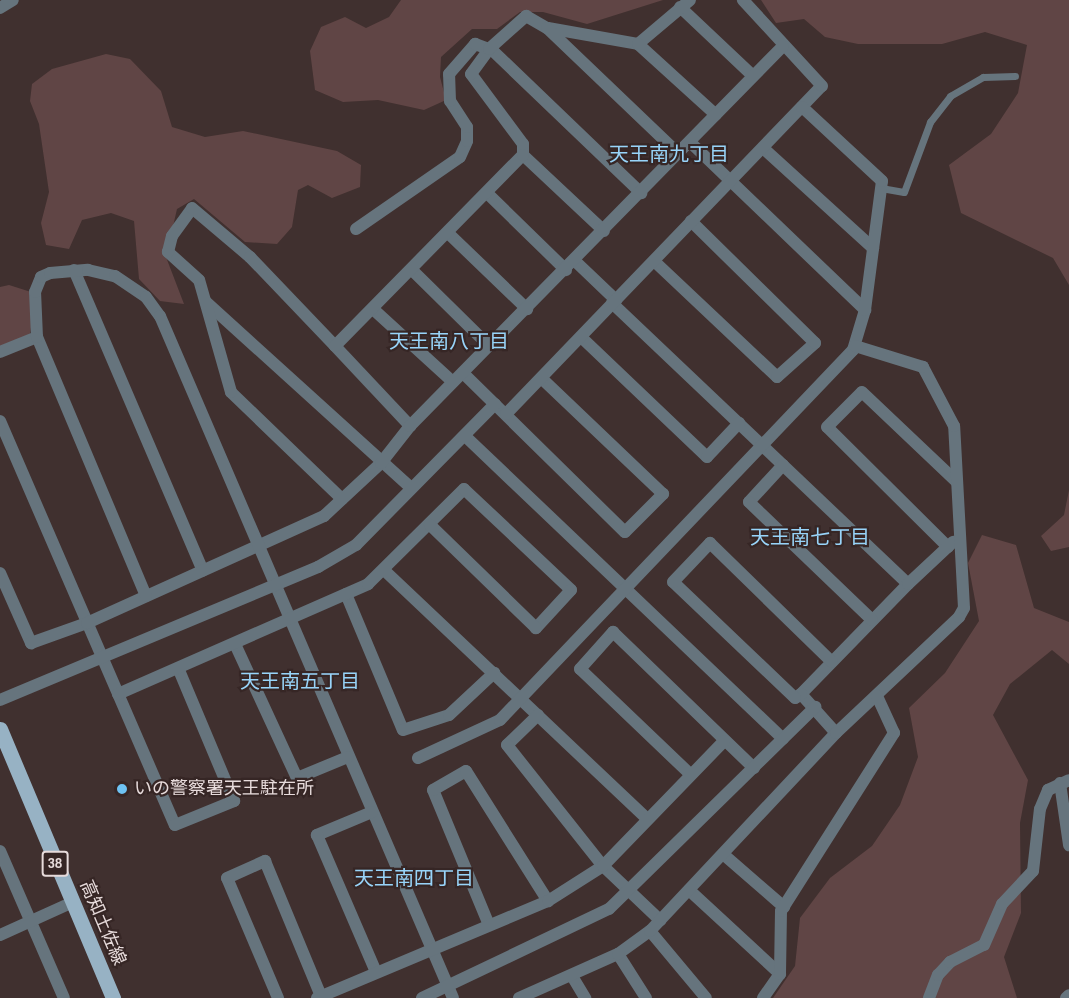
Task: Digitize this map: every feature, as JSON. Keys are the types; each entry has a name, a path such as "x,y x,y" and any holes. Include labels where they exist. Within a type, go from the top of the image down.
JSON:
{"main road":[{"name":"高知土佐線","path":"0,729 71,903 113,998"}],"street":[{"path":"0,8 14,0"},
{"path":"506,414 822,86 743,0"},
{"path":"638,44 685,3 753,76"},
{"path":"336,346 488,194 523,155 523,144 471,74 490,50 526,16 547,28 679,154"},
{"path":"547,28 638,44 716,116"},
{"path":"356,229 460,157 467,141 467,127 450,101 449,74 475,44 490,50 641,193"},
{"path":"0,573 31,643 87,623 324,516 381,463 410,426 571,266 783,46"},
{"path":"418,758 488,729 521,699 855,346 865,310 882,181 802,107"},
{"path":"690,142 728,181 865,310"},
{"path":"763,148 873,248"},
{"path":"523,155 604,231"},
{"path":"488,194 614,302 908,584"},
{"path":"342,499 231,392 199,280 168,252 172,236 192,208 250,257 410,426"},
{"path":"654,261 777,377 815,343 691,221"},
{"path":"448,233 527,309"},
{"path":"74,270 203,571"},
{"path":"146,596 37,337 35,292 41,277 74,270 114,276 128,283 146,297 159,316 292,619 348,757 450,993"},
{"path":"412,270 489,346"},
{"path":"205,301 411,488"},
{"path":"373,309 453,382"},
{"path":"0,352 37,337"},
{"path":"581,337 707,457 739,423"},
{"path":"520,998 618,954 650,931 836,733 877,696 964,608 954,426 922,367 855,346"},
{"path":"463,373 625,532 663,494 541,378"},
{"path":"948,547 827,427 862,392 957,482"},
{"path":"0,700 318,567 356,544 495,404"},
{"path":"0,421 175,825 234,801 177,668"},
{"path":"465,436 783,739"},
{"path":"783,465 749,502 872,620"},
{"path":"118,694 292,619 346,594 385,571 464,489 571,590 536,628 430,525"},
{"path":"832,662 710,543 673,582 795,698 801,694 908,584 960,535"},
{"path":"385,571 646,818"},
{"path":"346,594 403,730 449,715 494,673"},
{"path":"690,774 580,669 614,632 754,768"},
{"path":"235,644 297,778 348,757"},
{"path":"801,694 836,733"},
{"path":"763,998 780,974 784,907 894,733 877,696"},
{"path":"422,998 450,993 609,909 815,707"},
{"path":"538,715 507,745 603,866 660,920"},
{"path":"278,998 227,878 264,861 319,997 548,900 603,866 646,818 724,741"},
{"path":"489,925 433,790 466,771 548,900"},
{"path":"929,998 938,975 950,962 984,945 1002,904 1033,871 1040,809 1048,790 1065,782 1069,845"},
{"path":"372,812 318,834 376,972"},
{"path":"0,851 64,998"},
{"path":"723,854 784,907"},
{"path":"689,890 780,974"},
{"path":"0,935 71,903"},
{"path":"650,931 706,998"},
{"path":"618,954 646,998"},
{"path":"572,976 585,998"}],"lane":[{"path":"881,188 904,192 930,122 950,96 983,77 1015,76"}],"shaded area":[{"path":"401,0 663,0 587,24 543,12 520,12 497,29 472,29 441,57 440,77 446,100 424,110 378,100 343,102 315,90 310,51 321,27 345,17 366,28 389,17"},
{"path":"761,0 1069,0 1069,285 1053,258 961,213 949,165 991,134 1018,93 1027,45 985,32 942,44 858,44 825,37 804,19 776,23"},
{"path":"106,54 130,59 161,91 172,127 205,137 243,131 337,151 361,165 360,187 332,198 308,185 298,190 292,227 277,244 245,242 194,199 177,209 166,257 184,304 160,301 139,279 134,221 111,213 82,220 69,249 46,245 41,223 49,192 39,124 30,101 32,84 52,69"},
{"path":"9,285 31,292 32,321 30,334 0,347 0,287"},
{"path":"1069,490 1069,547 1051,551 1041,536 1064,515"},
{"path":"982,535 1016,545 1034,608 1069,622 1069,664 1052,650 1010,684 993,715 1028,780 1020,823 1021,913 1004,957 1017,998 773,998 795,966 800,918 830,878 872,846 900,805 918,757 909,708 945,673 979,621 968,563"}],"place":[{"name":"いの警察署天王駐在所","path":"122,789"}],"district":[{"name":"天王南九丁目","path":"669,155"},
{"name":"天王南八丁目","path":"449,342"},
{"name":"天王南七丁目","path":"810,538"},
{"name":"天王南五丁目","path":"300,682"},
{"name":"天王南四丁目","path":"414,879"}]}
